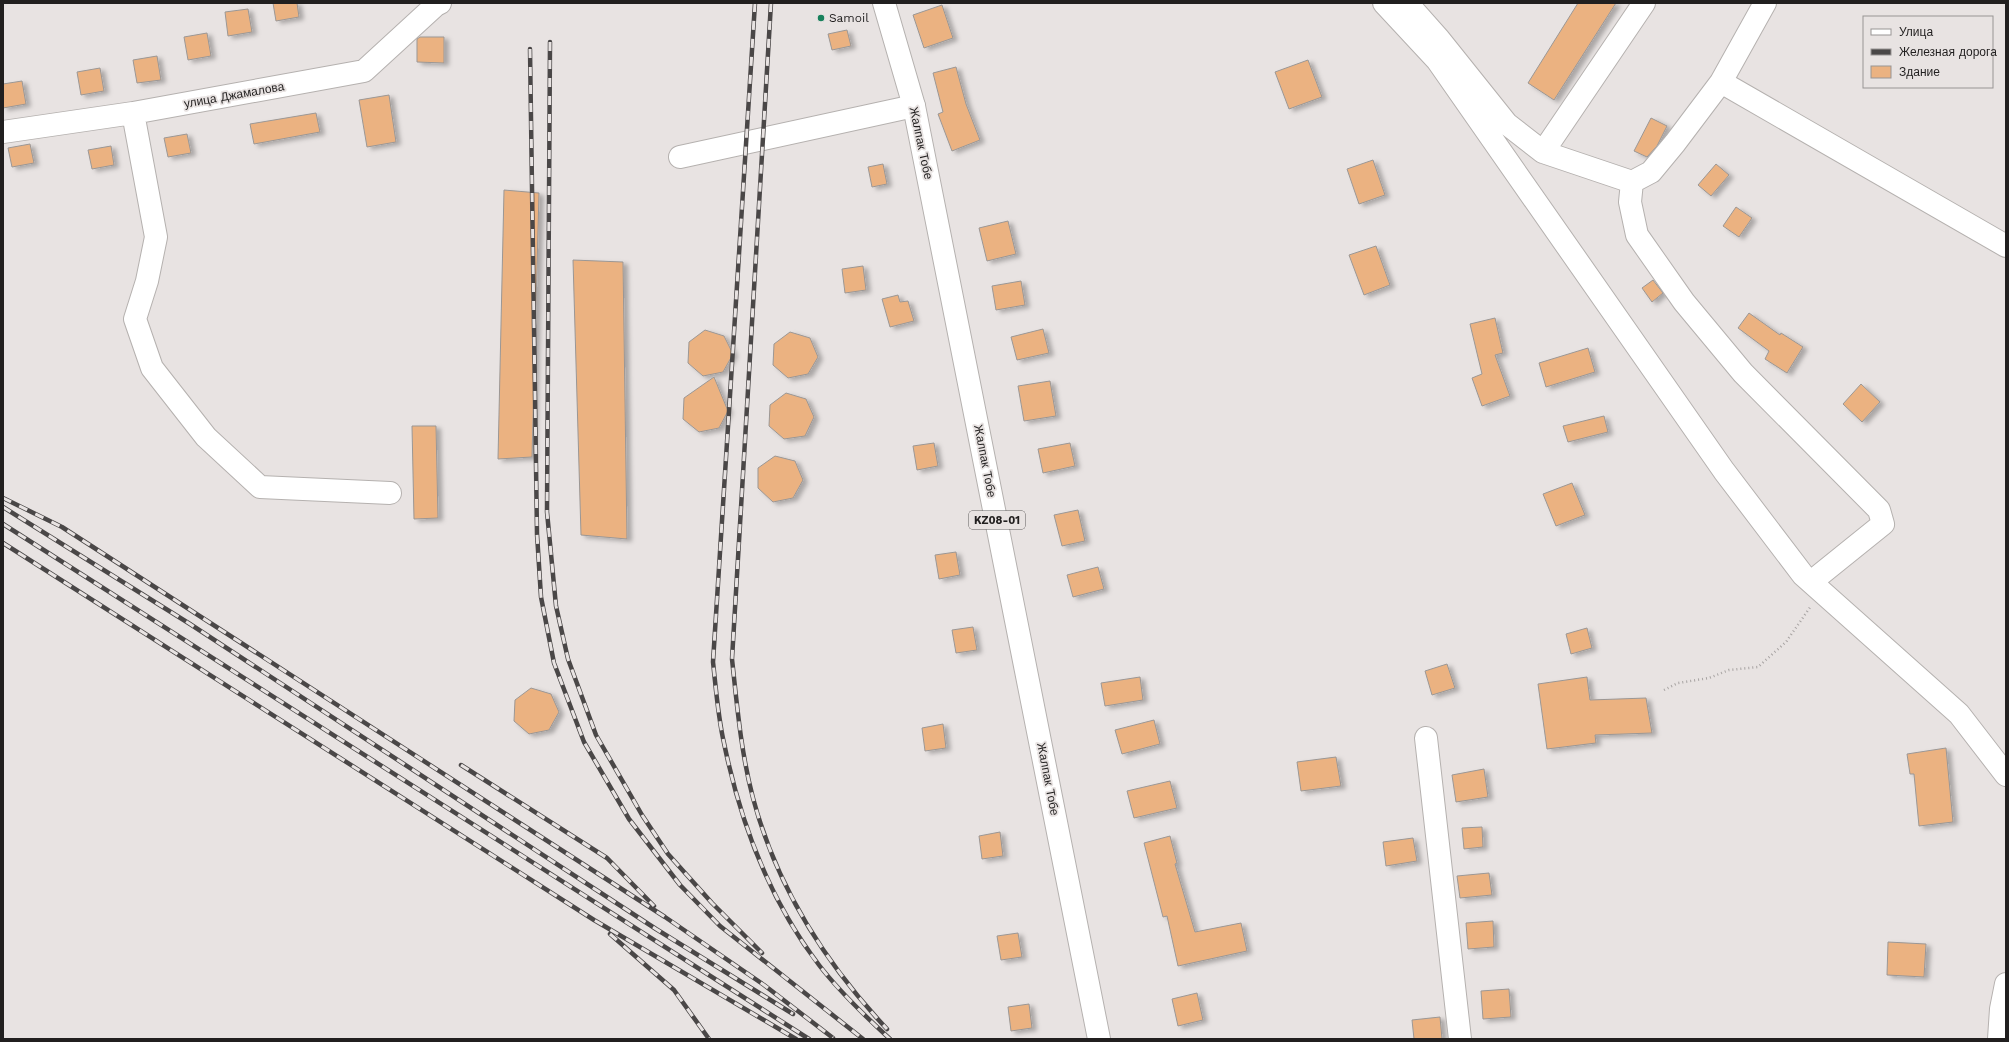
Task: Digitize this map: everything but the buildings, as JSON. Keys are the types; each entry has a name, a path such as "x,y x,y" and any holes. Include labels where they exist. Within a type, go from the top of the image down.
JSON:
{"street":[{"name":"улица Джамалова","path":"3,132 133,113 364,71 440,3"},
{"name":"Жалпак Тобе","path":"884,3 914,106 1099,1039"},
{"path":"1384,3 1437,60 1724,471 1803,575 1959,714 2006,775"},
{"path":"1407,3 1440,39 1507,124 1543,152 1632,182 1651,172 1721,82 1765,3"},
{"path":"1543,152 1644,3"},
{"path":"1721,82 2006,246"},
{"path":"680,157 914,106"},
{"path":"133,113 156,237 146,281 135,319 152,368 206,437 260,487 390,493"},
{"path":"1632,182 1630,202 1637,235 1684,302 1743,373 1879,510 1882,524 1816,586"},
{"path":"1426,738 1460,1039"},
{"path":"1999,1039 2000,1009 2006,984"}],"path":[{"path":"1664,690 1678,683 1709,678 1729,670 1758,667 1786,642 1816,586"}],"railway":[{"path":"755,3 713,662 719,713 731,772 748,831 759,859 786,914 802,940 827,975 853,1004 890,1039"},
{"path":"771,3 732,659 745,764 753,798 775,862 789,892 823,950 864,1004 887,1029"},
{"path":"550,42 547,512 556,606 568,659 596,735 642,815 668,854 712,903 762,953"},
{"path":"530,49 537,534 541,597 554,663 584,742 629,819 680,885 720,926 863,1039"},
{"path":"3,498 62,527 665,917 764,985 833,1038"},
{"path":"3,507 190,624 656,929 793,1014"},
{"path":"3,524 809,1039"},
{"path":"3,543 594,920 796,1039"},
{"path":"461,765 607,858 654,906"},
{"path":"610,934 674,990 709,1039"}],"place":[{"name":"Samoil","path":"821,18"}]}
